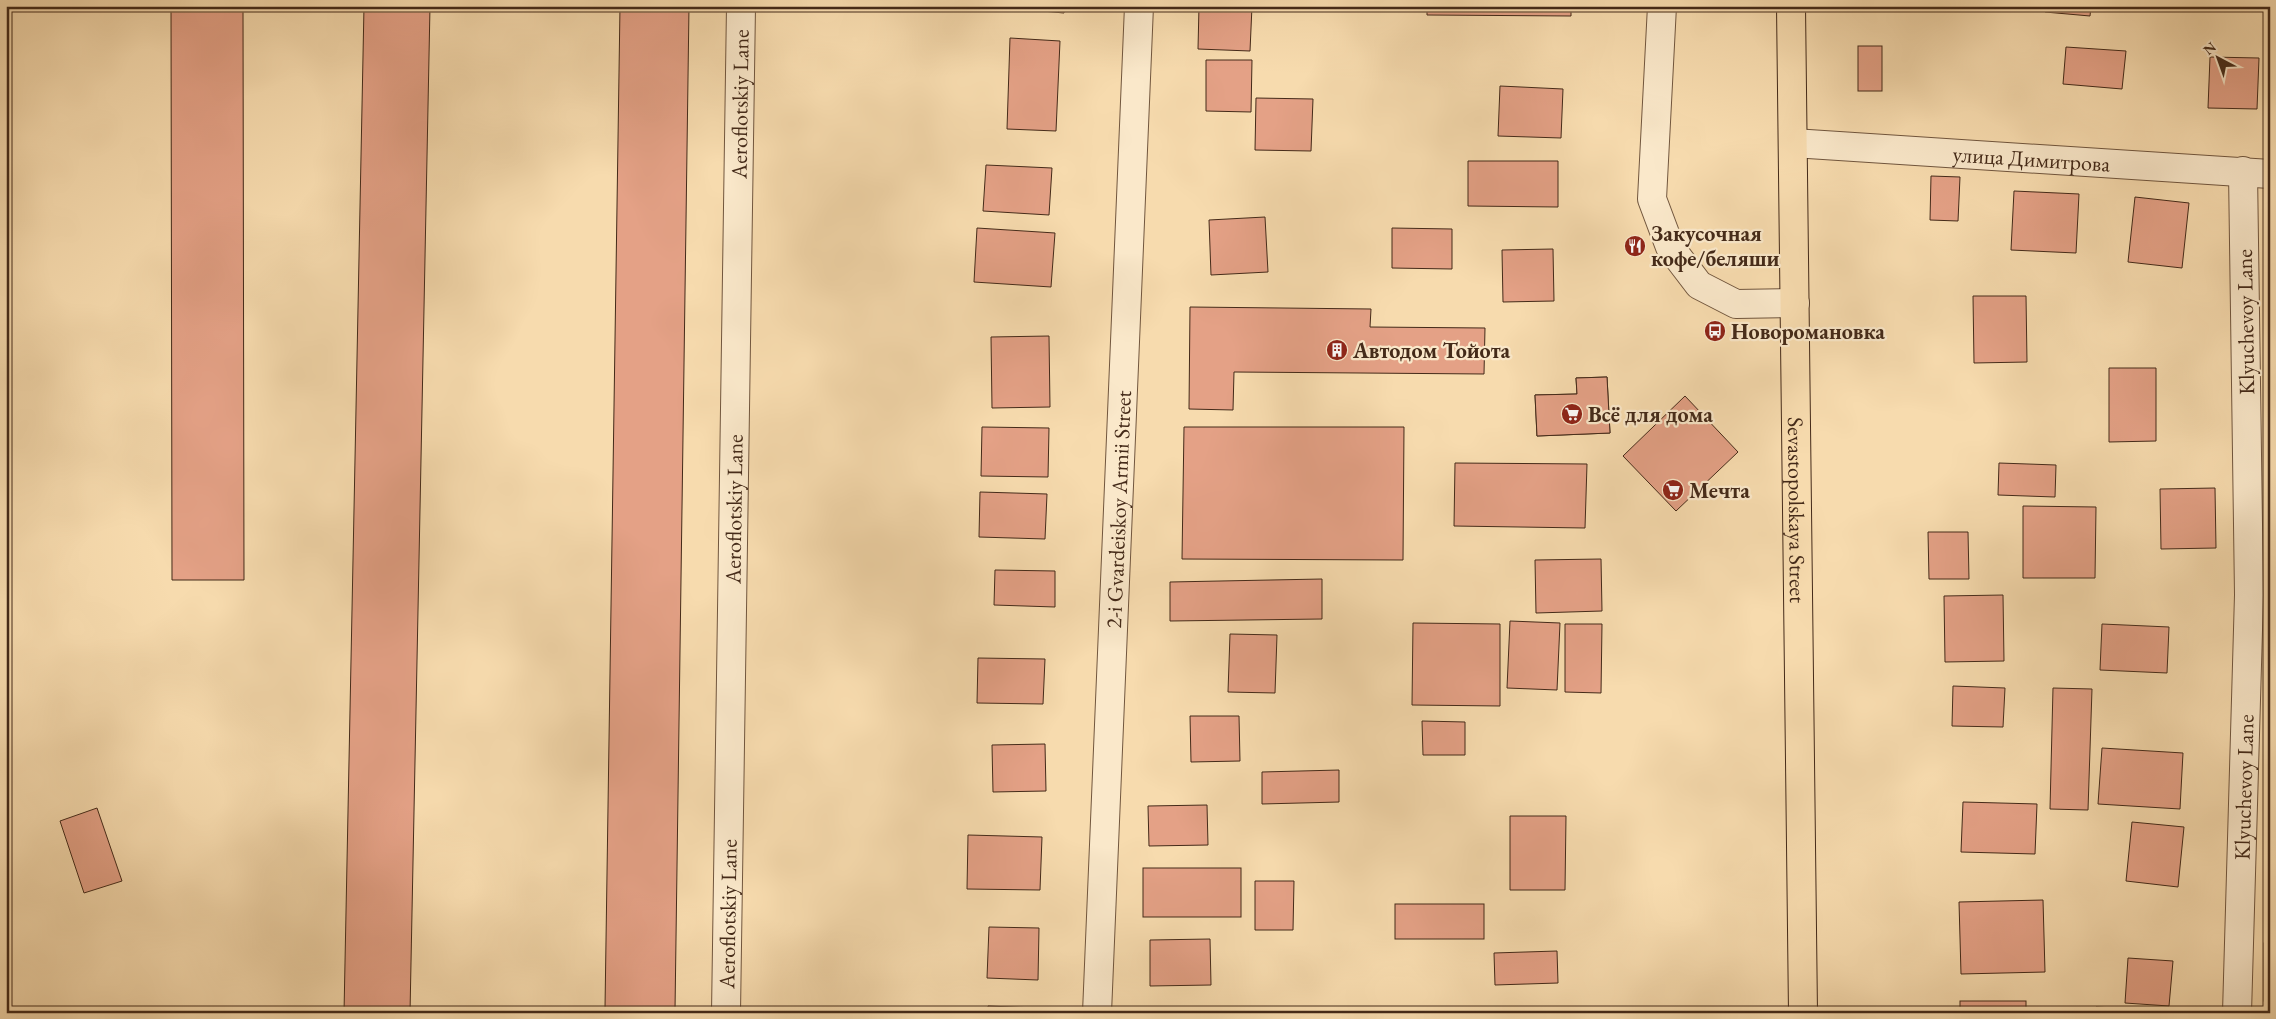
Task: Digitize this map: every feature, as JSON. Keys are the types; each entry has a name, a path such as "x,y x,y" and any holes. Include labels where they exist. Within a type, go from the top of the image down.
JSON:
{"main road":[{"name":"Sevastopolskaya Street","path":"1792,6 1803,1013"}],"street":[{"name":"Aeroflotskiy Lane","path":"726,1013 741,6"},
{"name":"2-i Gvardeiskoy Armii Street","path":"1097,1013 1139,6"},
{"path":"1662,6 1652,199 1670,247 1700,285 1736,304 1795,303"},
{"name":"улица Димитрова","path":"1793,143 2256,172"},
{"name":"Klyuchevoy Lane","path":"2237,1013 2249,595 2256,172"}],"building":[{"path":"171,6 243,6 244,580 172,580"},
{"path":"364,6 430,6 410,1013 344,1013"},
{"path":"620,6 689,6 675,1010 605,1008"},
{"path":"1010,6 1065,6 1064,13 1010,8"},
{"path":"1199,6 1252,6 1250,51 1198,49"},
{"path":"1427,6 1571,6 1571,16 1427,15"},
{"path":"2046,6 2091,6 2090,16 2045,12"},
{"path":"1010,38 1060,41 1056,131 1007,129"},
{"path":"1858,46 1882,46 1882,91 1858,91"},
{"path":"2066,47 2126,51 2122,89 2063,84"},
{"path":"2210,57 2259,58 2257,109 2208,108"},
{"path":"1206,60 1252,60 1251,112 1206,111"},
{"path":"1500,86 1563,89 1561,138 1498,136"},
{"path":"1256,98 1313,99 1311,151 1255,150"},
{"path":"1468,161 1558,161 1558,207 1468,206"},
{"path":"986,165 1052,168 1049,215 983,211"},
{"path":"1931,176 1960,177 1958,221 1930,220"},
{"path":"2014,191 2079,194 2076,253 2011,250"},
{"path":"2135,197 2189,203 2182,268 2128,262"},
{"path":"1265,217 1268,272 1211,275 1209,220"},
{"path":"977,228 1055,233 1051,287 974,282"},
{"path":"1392,228 1452,229 1452,269 1392,268"},
{"path":"1553,249 1554,301 1503,302 1502,250"},
{"path":"1973,296 2026,296 2027,362 1974,363"},
{"name":"Автодом Тойота","path":"1190,307 1371,309 1370,327 1485,328 1484,374 1234,372 1233,410 1189,409"},
{"path":"1049,336 1050,407 992,408 991,337"},
{"path":"2109,368 2156,368 2156,441 2109,442"},
{"name":"Всё для дома","path":"1607,377 1610,433 1537,436 1535,395 1577,394 1576,378"},
{"name":"Всё для дома","path":"1607,377 1610,433 1537,436 1535,395 1577,394 1576,378"},
{"path":"1685,396 1738,452 1676,511 1623,456"},
{"path":"982,427 1049,428 1048,477 981,476"},
{"path":"1184,427 1404,427 1403,560 1182,559"},
{"path":"1455,463 1587,464 1585,528 1454,526"},
{"path":"1999,463 2056,465 2055,497 1998,495"},
{"path":"2215,488 2216,548 2161,549 2160,489"},
{"path":"980,492 1047,494 1045,539 979,537"},
{"path":"2023,506 2096,507 2095,578 2023,578"},
{"path":"1928,532 1968,532 1969,579 1929,579"},
{"path":"1601,559 1602,611 1536,613 1535,560"},
{"path":"995,570 1055,571 1055,607 994,605"},
{"path":"1322,579 1322,619 1170,621 1170,582"},
{"path":"2003,595 2004,661 1945,662 1944,596"},
{"path":"1510,621 1560,623 1557,690 1507,688"},
{"path":"1413,623 1500,624 1500,706 1412,705"},
{"path":"1565,624 1602,624 1601,693 1565,692"},
{"path":"2102,624 2169,627 2167,673 2100,670"},
{"path":"1230,634 1277,635 1275,693 1228,692"},
{"path":"978,658 1045,659 1043,704 977,703"},
{"path":"1953,686 2005,688 2003,727 1952,726"},
{"path":"2053,688 2092,689 2088,810 2050,809"},
{"path":"1190,716 1239,716 1240,761 1191,762"},
{"path":"1422,721 1465,722 1465,755 1423,755"},
{"path":"1045,744 1046,791 993,792 992,745"},
{"path":"2102,748 2183,753 2180,809 2098,804"},
{"path":"1339,770 1339,802 1262,804 1262,772"},
{"path":"1963,802 2037,804 2035,854 1961,852"},
{"path":"1207,805 1208,845 1149,846 1148,806"},
{"path":"97,808 122,881 84,893 60,821"},
{"path":"1510,816 1566,816 1565,890 1510,890"},
{"path":"2132,822 2184,827 2178,887 2126,881"},
{"path":"968,835 1042,837 1040,890 967,889"},
{"path":"2270,866 2270,901 2267,901"},
{"path":"1143,868 1241,868 1241,917 1143,917"},
{"path":"1255,881 1294,881 1293,930 1255,930"},
{"path":"2043,900 2045,972 1961,974 1959,902"},
{"path":"1395,904 1484,904 1484,939 1395,939"},
{"path":"989,927 1039,928 1038,980 987,978"},
{"path":"1210,939 1211,985 1150,986 1150,940"},
{"path":"2264,943 2270,943 2270,1001 2264,1001"},
{"path":"1557,951 1558,983 1495,985 1494,953"},
{"path":"2128,958 2173,961 2169,1006 2125,1003"},
{"path":"1960,1001 2026,1001 2026,1013 1960,1013"},
{"path":"988,1006 1036,1008 1036,1013 988,1013"},
{"path":"2096,1007 2131,1009 2131,1013 2096,1013"},
{"path":"1239,1009 1239,1013 1145,1013 1145,1011"},
{"path":"1563,1009 1563,1013 1484,1013 1484,1010"}],"place":[{"name":"Закусочная кофе/беляши","path":"1635,246"},
{"name":"Новоромановка","path":"1715,331"},
{"name":"Автодом Тойота","path":"1337,350"},
{"name":"Всё для дома","path":"1572,414"},
{"name":"Мечта","path":"1673,490"}]}
